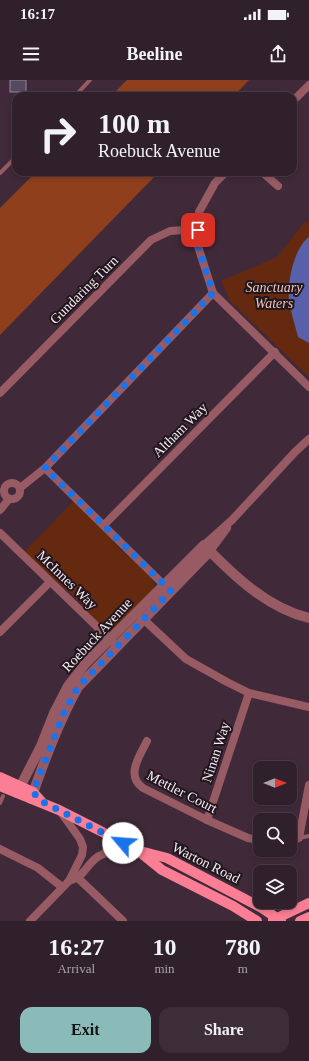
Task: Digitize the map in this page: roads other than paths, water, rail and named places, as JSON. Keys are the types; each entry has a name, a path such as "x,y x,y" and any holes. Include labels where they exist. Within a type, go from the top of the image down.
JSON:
{"main road":[{"name":"Warton Road","path":"0,778 18,790 136,849 167,858 262,908 277,920"},
{"name":"Warton Road","path":"0,786 18,790"},
{"name":"Warton Road","path":"136,849 162,870 233,906 257,921"},
{"path":"277,920 309,902"},
{"path":"233,906 239,914 240,921"},
{"path":"300,921 309,918"}],"street":[{"path":"297,97 309,85"},
{"path":"222,176 215,183 199,212 197,243 213,293 275,352 309,387"},
{"path":"267,176 278,186"},
{"name":"Gundaring Turn","path":"0,393 151,240 170,231 198,230"},
{"path":"20,488 45,468 213,293"},
{"name":"Altham Way","path":"104,526 275,352"},
{"name":"Roebuck Avenue","path":"18,790 44,749 65,710 68,695 90,674 113,642 207,548 295,452 309,439"},
{"path":"45,468 167,588"},
{"path":"9,499 4,492 3,484 13,483 20,488"},
{"path":"0,510 9,499 17,498 20,494 20,488"},
{"name":"McInnes Way","path":"0,533 113,642"},
{"path":"207,548 241,580 274,605 295,615 309,618"},
{"path":"0,632 50,582"},
{"path":"140,616 186,659 249,693 309,707"},
{"name":"Ninan Way","path":"207,820 249,693"},
{"name":"Mettler Court","path":"147,740 134,771 134,779 136,784 207,820 253,839"},
{"name":"Roebuck Avenue","path":"35,798 44,749"},
{"path":"299,838 309,785"},
{"path":"59,810 80,839 83,847 82,855 69,881"},
{"path":"0,849 38,868 62,887"},
{"path":"30,921 62,887 69,881 78,878 100,856 106,853 136,849"},
{"path":"78,878 123,921"}],"lane":[{"path":"79,92 90,80"},
{"path":"0,173 12,161"},
{"path":"0,803 3,796"},
{"path":"299,838 309,836"}],"water":[{"path":"309,237 309,343 298,337 289,301 289,285 290,275 299,249"}],"park label":[{"name":"Sanctuary Waters","path":"274,296"}]}
